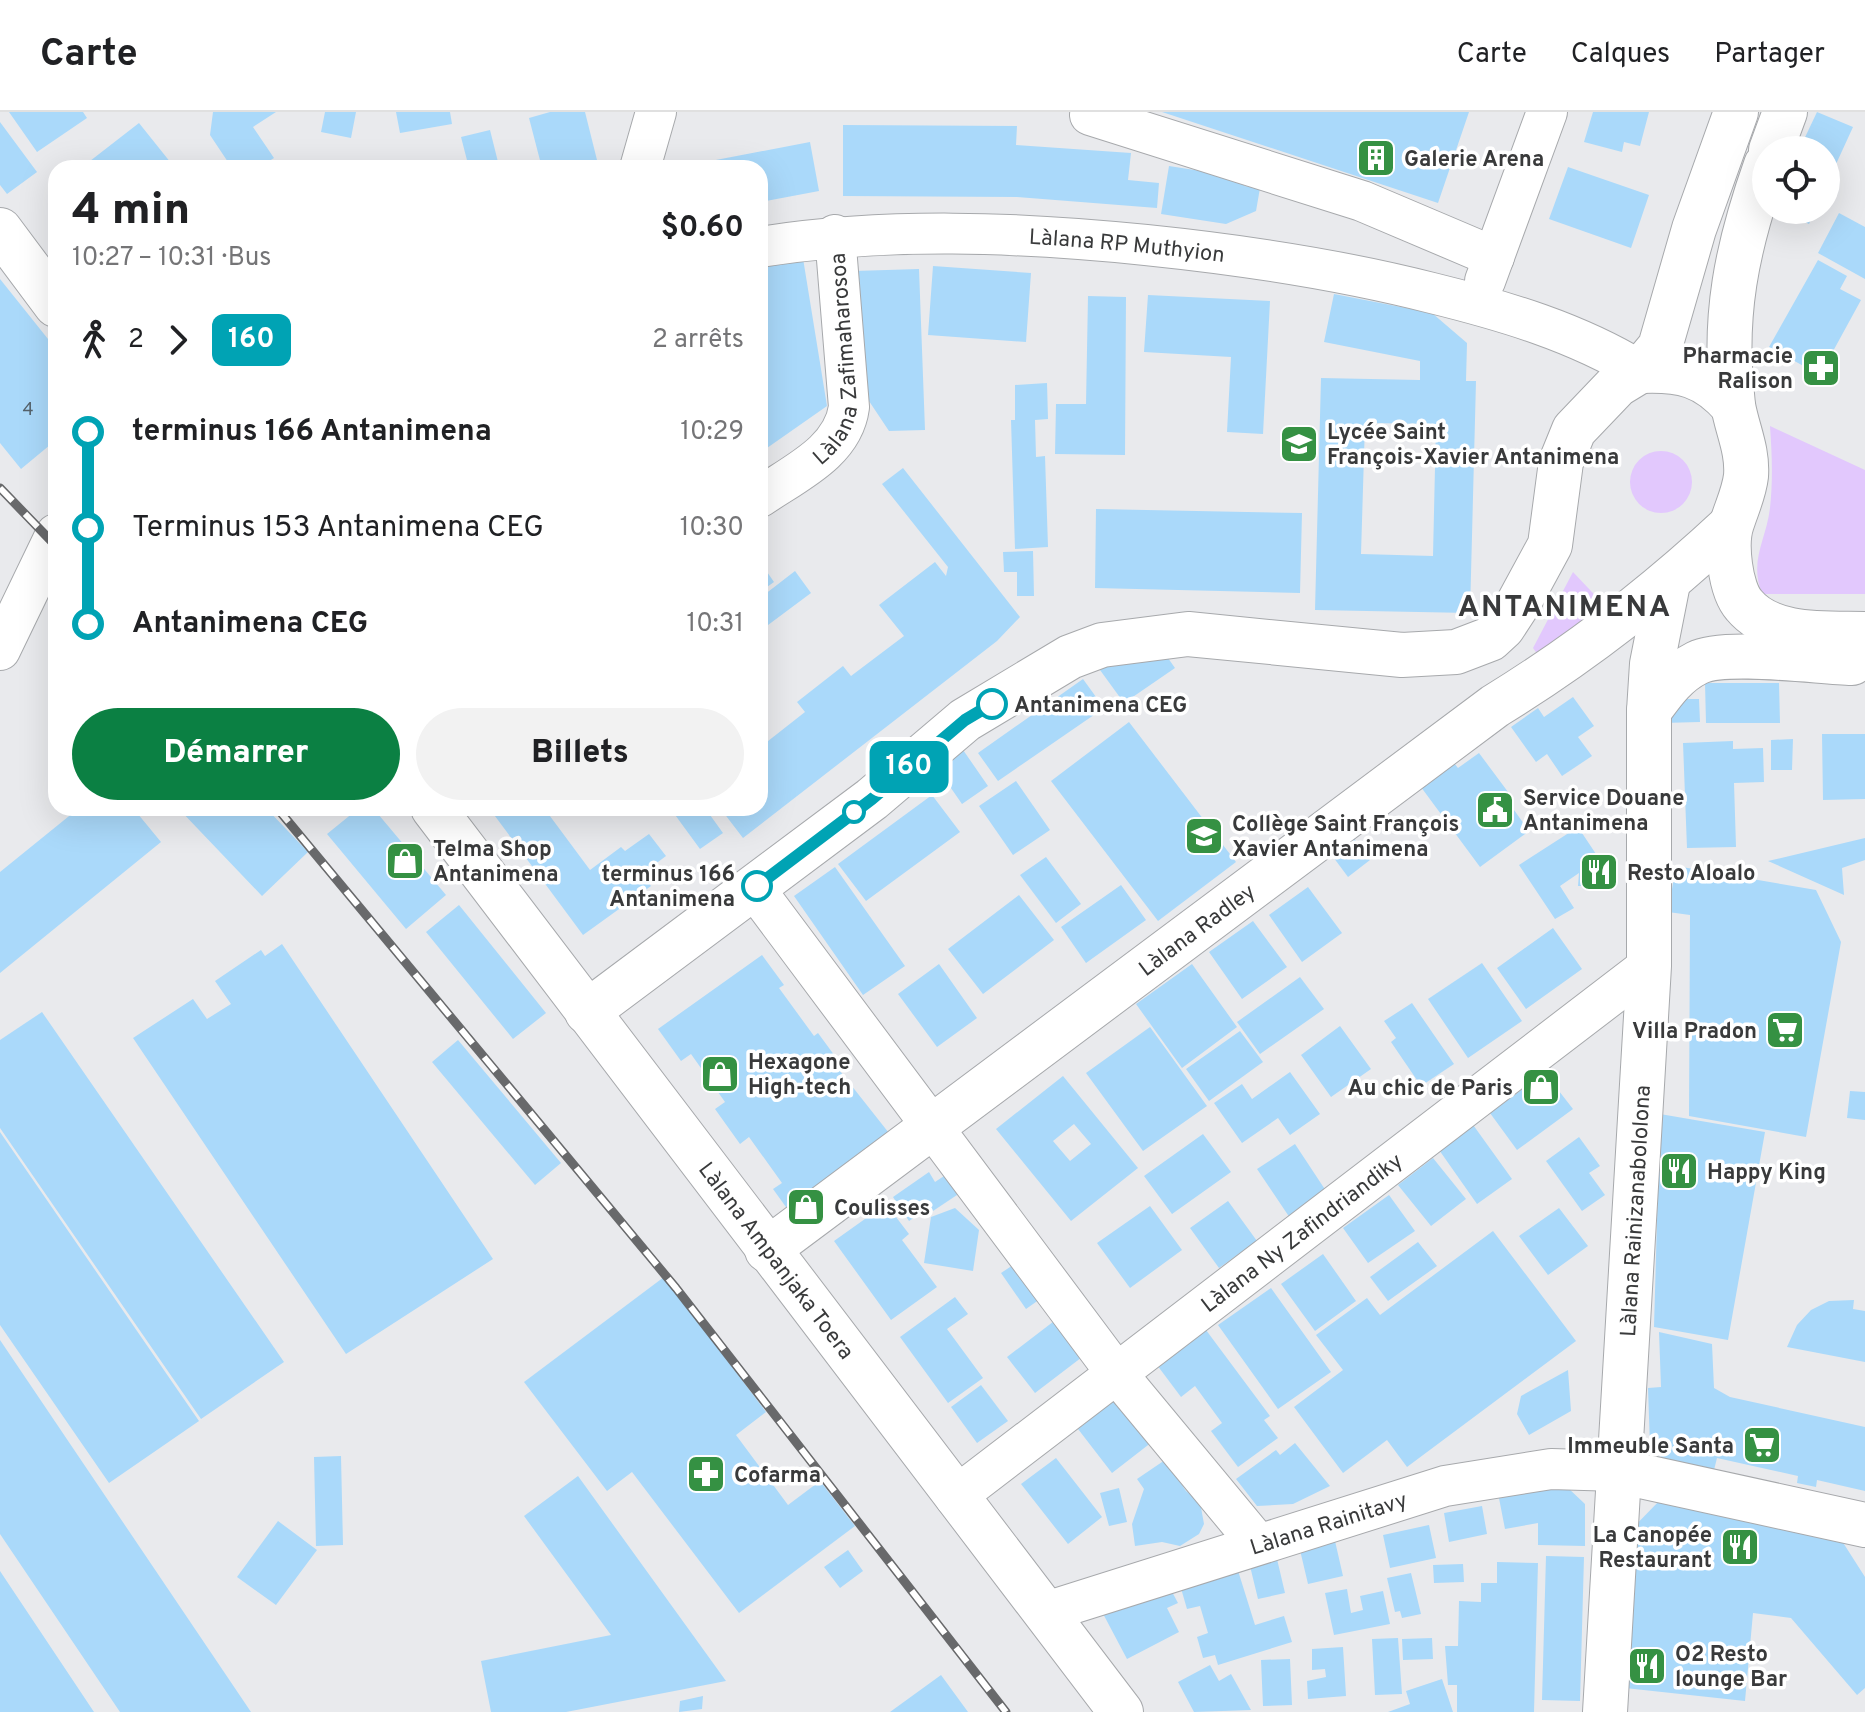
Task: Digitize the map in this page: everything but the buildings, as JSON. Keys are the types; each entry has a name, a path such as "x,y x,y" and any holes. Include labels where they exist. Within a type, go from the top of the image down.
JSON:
{"main road":[{"path":"587,1012 872,799 965,720 1070,657 1102,645 1188,634 1402,655 1456,652 1490,639 1518,604 1550,545 1561,462 1574,430 1617,385 1640,371 1660,347 1694,229 1736,112"},
{"path":"1776,136 1785,112"},
{"path":"1752,210 1737,258 1728,331 1733,406 1746,451 1746,477 1730,526 1731,578 1735,593 1755,616 1801,632 1865,634"},
{"path":"0,230 48,294"},
{"path":"1640,371 1676,369 1697,375 1719,389 1733,406"},
{"name":"Làlana Radley","path":"767,1250 1495,706 1570,658 1668,583 1730,526"},
{"path":"1668,583 1692,632 1744,656"},
{"name":"Làlana Rainizanabololona","path":"1605,1712 1649,966 1649,711 1652,664 1668,583"},
{"path":"1456,652 1495,706"},
{"path":"1649,711 1671,680 1699,661 1744,656 1865,664"},
{"name":"Làlana Ampanjaka Toera","path":"439,816 1121,1712"},
{"path":"1618,1471 1862,1528"}],"street":[{"path":"642,160 656,112"},
{"path":"1483,306 1494,257 1547,112"},
{"path":"1090,115 1362,201 1494,257"},
{"name":"Làlana RP Muthyion","path":"768,246 835,235 1025,235 1223,253 1331,270 1483,306 1532,320 1605,349 1640,371"},
{"name":"Làlana Zafimaharosoa","path":"768,491 834,444 846,427 849,407 835,235"},
{"path":"0,652 48,551"},
{"path":"0,652 48,606"},
{"path":"754,888 930,1128 1117,1374 1258,1544"},
{"name":"Làlana Ny Zafindriandiky","path":"955,1497 1649,966"},
{"name":"Làlana Rainitavy","path":"1046,1612 1445,1486 1551,1469 1618,1471"}],"shaded area":[{"path":"1770,426 1865,470 1865,594 1762,594 1757,571 1771,498"},
{"path":"1655,451 1667,451 1683,460 1690,470 1690,494 1683,504 1667,513 1655,513 1635,499 1630,488 1630,476 1644,456"},
{"path":"1573,572 1608,609 1538,655 1533,648"}],"railway":[{"path":"0,488 48,538"},
{"path":"284,816 676,1288 1006,1712"}],"bus line":[{"name":"160","path":"757,886 872,799 965,720 992,704"}],"place":[{"name":"Galerie Arena","path":"1376,158"},
{"name":"Pharmacie Ralison","path":"1821,368"},
{"name":"Lycée Saint François-Xavier Antanimena","path":"1299,444"},
{"name":"Antanimena CEG","path":"992,704"},
{"name":"Service Douane Antanimena","path":"1495,810"},
{"name":"Collège Saint François Xavier Antanimena","path":"1204,836"},
{"name":"Telma Shop Antanimena","path":"405,861"},
{"name":"Resto Aloalo","path":"1599,872"},
{"name":"terminus 166 Antanimena","path":"757,886"},
{"name":"Villa Pradon","path":"1785,1030"},
{"name":"Hexagone High-tech","path":"720,1074"},
{"name":"Au chic de Paris","path":"1541,1087"},
{"name":"Happy King","path":"1679,1171"},
{"name":"Coulisses","path":"806,1207"},
{"name":"Immeuble Santa","path":"1762,1445"},
{"name":"Cofarma","path":"706,1474"},
{"name":"La Canopée Restaurant","path":"1740,1547"},
{"name":"O2 Resto lounge Bar","path":"1647,1666"}],"district":[{"name":"ANTANIMENA","path":"1565,606"}]}
